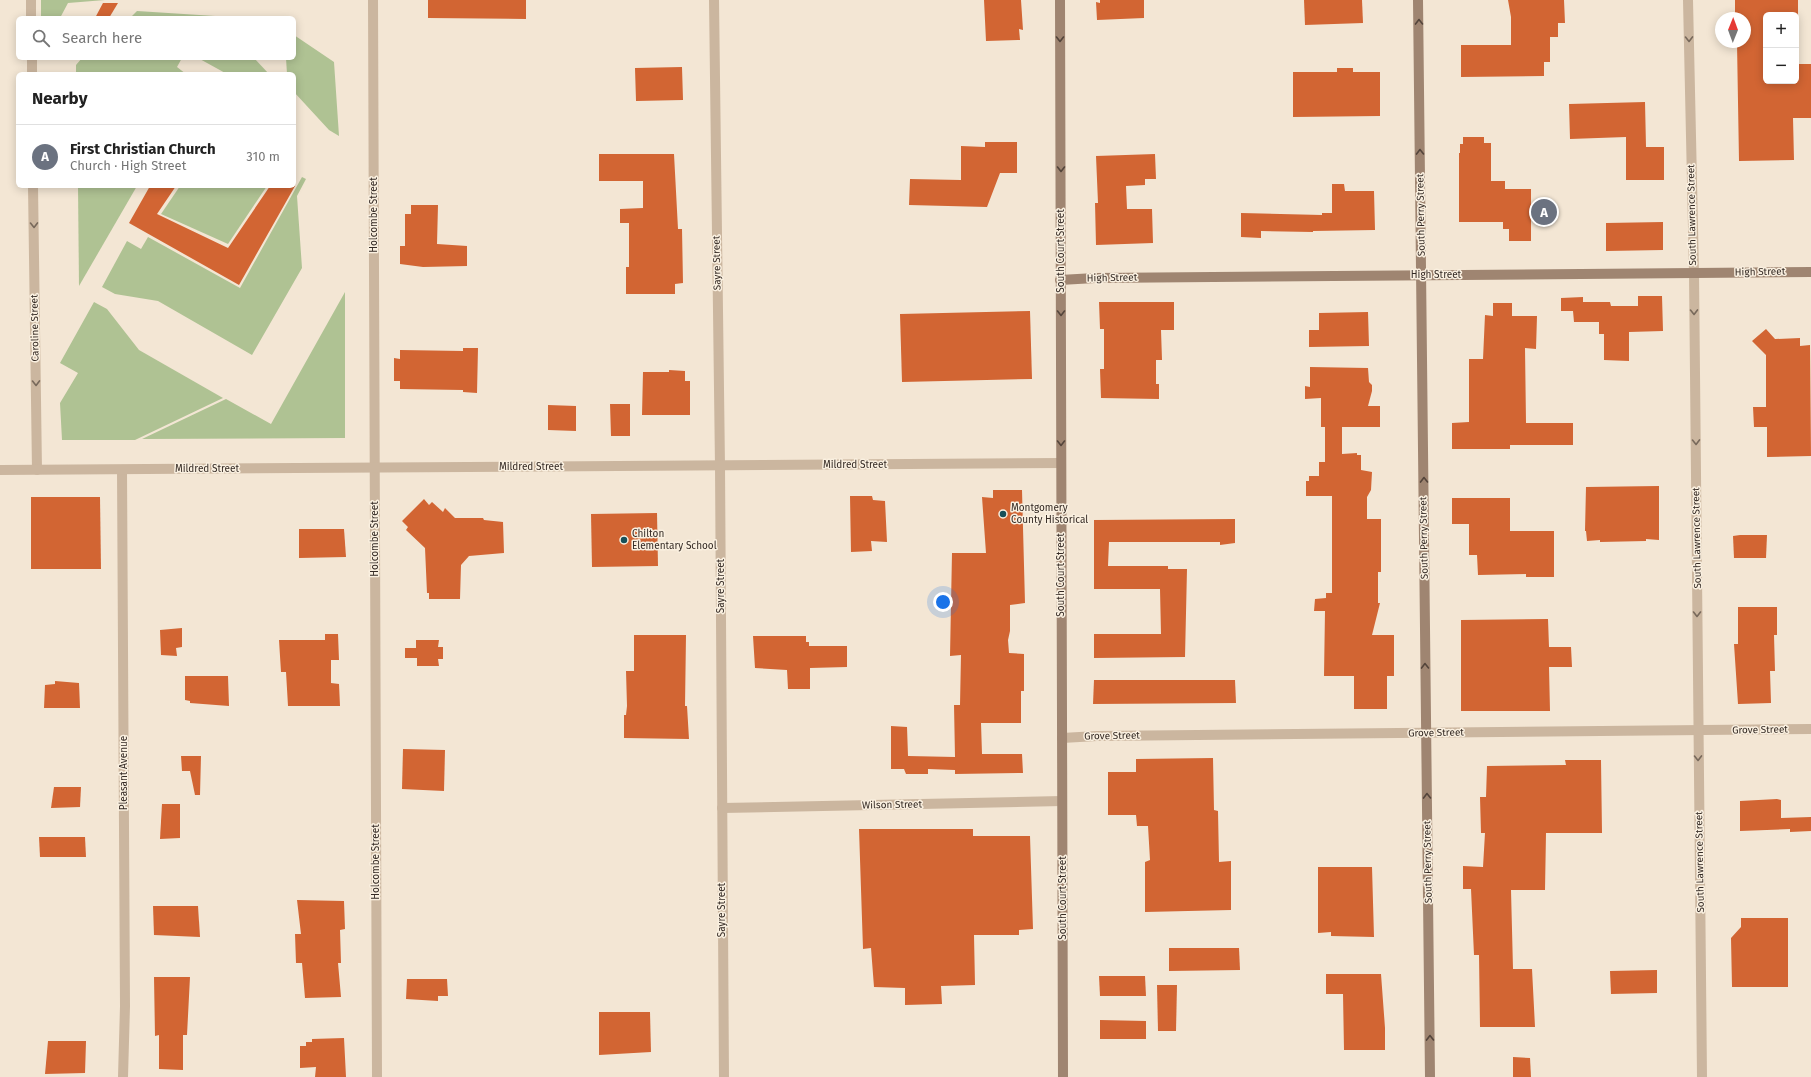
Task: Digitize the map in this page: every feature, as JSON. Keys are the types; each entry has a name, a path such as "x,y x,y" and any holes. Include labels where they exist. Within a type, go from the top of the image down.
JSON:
{"main road":[{"name":"South Court Street","path":"1060,0 1063,1077"},
{"name":"South Perry Street","path":"1418,0 1430,1077"},
{"name":"High Street","path":"1060,280 1095,278 1811,272"}],"street":[{"path":"31,0 31,16"},
{"name":"Holcombe Street","path":"373,0 377,1077"},
{"name":"Sayre Street","path":"714,0 720,466 724,1077"},
{"name":"South Lawrence Street","path":"1688,0 1694,273 1702,1077"},
{"path":"32,60 32,72"},
{"name":"Caroline Street","path":"33,188 37,470"},
{"name":"Mildred Street","path":"0,470 1061,463"},
{"name":"Pleasant Avenue","path":"122,470 125,1006 124,1077"},
{"name":"Grove Street","path":"1062,738 1097,736 1811,729"},
{"name":"Wilson Street","path":"722,808 1062,801"}],"green space":[{"path":"41,0 105,0 68,3 61,16 41,16"},
{"path":"137,11 215,16 132,16"},
{"path":"296,36 334,62 339,136 329,130 296,94 296,72 287,72 286,60 296,60"},
{"path":"80,60 181,60 177,67 183,72 76,72 76,65"},
{"path":"202,60 256,60 267,72 223,72"},
{"path":"302,177 306,179 297,196 302,268 252,355 158,301 115,294 102,287 127,241 141,249 148,237 240,288"},
{"path":"78,188 136,188 79,286"},
{"path":"179,188 266,188 228,244 161,214"},
{"path":"345,292 345,438 142,439 226,399 271,424"},
{"path":"94,302 107,309 139,350 223,398 135,440 62,440 60,403 78,373 60,363"}],"building":[{"path":"428,0 526,0 526,19 428,18"},
{"path":"984,0 1021,0 1023,30 1019,29 1020,40 986,41"},
{"path":"1100,0 1144,0 1144,18 1097,20 1096,2 1100,3"},
{"path":"1304,0 1362,0 1363,23 1305,25"},
{"path":"1508,0 1564,0 1565,23 1558,23 1558,37 1550,37 1550,62 1544,62 1544,76 1461,77 1461,45 1511,45 1511,17"},
{"path":"1735,0 1798,0 1798,12 1763,12 1763,84 1799,84 1799,64 1811,64 1811,118 1793,118 1794,160 1739,161 1737,48 1751,48 1751,12 1735,12"},
{"path":"103,3 118,3 110,16 96,16"},
{"path":"682,67 683,100 636,101 635,68"},
{"path":"1337,68 1353,68 1353,72 1380,72 1380,116 1293,117 1293,72 1337,72"},
{"path":"1645,102 1646,147 1664,147 1664,180 1626,180 1626,137 1570,139 1569,104"},
{"path":"1463,137 1484,137 1484,143 1491,143 1491,181 1505,181 1505,189 1531,189 1531,241 1509,241 1509,229 1503,229 1503,222 1459,222 1459,153 1460,144 1463,144"},
{"path":"985,142 1017,142 1017,173 1000,173 987,207 909,205 910,179 961,180 961,146 985,147"},
{"path":"599,154 674,154 678,229 682,229 683,283 675,284 675,294 626,294 626,267 629,267 629,223 620,223 620,209 643,208 643,181 599,181"},
{"path":"1155,154 1156,179 1145,179 1145,185 1126,186 1127,209 1152,209 1153,243 1096,245 1095,203 1098,203 1096,156"},
{"path":"1332,184 1344,184 1345,191 1374,191 1375,230 1313,232 1261,231 1261,238 1241,237 1241,213 1322,215 1322,213 1332,213"},
{"path":"149,188 175,188 157,214 228,248 269,188 294,188 239,285 129,223"},
{"path":"411,205 438,205 437,244 467,246 467,266 423,267 400,264 400,246 405,246 405,214 411,214"},
{"path":"1663,222 1663,250 1606,251 1606,223"},
{"path":"1638,296 1662,296 1663,331 1629,332 1629,361 1604,360 1604,334 1599,334 1599,322 1574,322 1573,311 1561,311 1561,298 1583,297 1583,302 1610,302 1611,306 1638,306"},
{"path":"1099,302 1174,302 1174,330 1161,330 1162,360 1156,360 1156,384 1159,384 1159,399 1101,398 1100,369 1104,369 1104,329 1100,329"},
{"path":"1493,303 1512,303 1512,316 1537,316 1536,349 1525,348 1526,423 1573,423 1573,445 1510,445 1510,449 1452,449 1452,423 1469,422 1469,359 1483,359 1485,315 1493,316"},
{"path":"1030,311 1032,379 902,382 900,314"},
{"path":"1368,312 1369,346 1309,347 1309,330 1319,330 1319,313"},
{"path":"1766,329 1775,339 1800,338 1800,346 1810,345 1811,456 1767,457 1767,427 1754,427 1753,407 1766,407 1766,355 1752,341"},
{"path":"463,348 478,348 477,393 463,392 463,390 400,389 400,381 394,381 394,358 400,359 400,350 463,351"},
{"path":"1310,367 1368,368 1369,382 1372,385 1372,391 1368,406 1380,406 1380,427 1342,427 1342,454 1357,453 1357,455 1361,455 1361,470 1372,472 1371,490 1367,497 1367,519 1381,519 1381,572 1378,572 1378,603 1380,603 1372,635 1394,635 1394,676 1387,676 1387,709 1354,709 1354,676 1324,676 1325,611 1314,611 1315,599 1326,598 1326,593 1332,593 1332,496 1306,496 1306,481 1309,481 1309,476 1319,476 1319,462 1325,462 1325,427 1321,427 1321,398 1305,399 1305,386 1310,387"},
{"path":"669,370 685,371 685,381 690,381 690,415 642,415 643,372 669,372"},
{"path":"610,404 630,404 630,436 611,436"},
{"path":"548,405 576,406 576,431 548,430"},
{"path":"1659,486 1659,540 1587,541 1585,531 1586,487"},
{"path":"993,490 1022,490 1025,603 1010,605 1010,631 1008,640 1009,653 1024,654 1024,691 1021,691 1021,723 981,723 982,754 1022,754 1023,773 955,774 955,770 928,769 928,774 906,774 904,769 891,769 891,726 907,727 908,756 955,757 954,705 960,705 961,655 950,656 952,553 986,553 982,497 993,498"},
{"path":"850,496 872,496 873,500 885,501 887,542 871,541 872,551 851,552"},
{"path":"31,497 100,497 101,569 31,569"},
{"path":"1452,498 1510,498 1510,531 1554,531 1554,577 1526,577 1526,574 1478,575 1477,555 1469,555 1469,524 1452,524"},
{"path":"424,499 429,505 432,502 443,512 445,508 455,518 483,518 484,520 503,522 504,553 469,556 461,565 460,599 429,599 429,593 427,593 425,548 406,530 408,527 402,521"},
{"path":"657,513 658,566 592,567 591,514"},
{"path":"1235,519 1235,543 1220,545 1220,542 1109,542 1108,566 1168,566 1168,569 1187,569 1185,657 1094,658 1094,634 1161,634 1160,589 1094,589 1094,520"},
{"path":"299,529 344,529 346,557 299,558"},
{"path":"1767,535 1766,558 1734,558 1733,536"},
{"path":"1738,607 1777,607 1777,635 1774,635 1775,671 1770,671 1771,703 1738,704 1734,644 1738,644"},
{"path":"1548,619 1549,647 1571,647 1572,667 1549,667 1550,711 1461,711 1461,620"},
{"path":"182,628 182,647 176,648 177,656 161,655 160,630"},
{"path":"325,634 338,634 339,660 331,660 331,683 339,684 340,706 288,706 286,672 281,672 279,640 325,640"},
{"path":"634,635 686,635 685,706 687,706 689,739 624,738 624,715 626,715 627,706 626,671 634,671"},
{"path":"753,636 806,636 806,642 809,642 809,646 847,646 847,667 810,668 810,689 788,689 787,670 755,668"},
{"path":"416,640 439,640 438,647 443,647 443,659 438,659 439,666 417,666 417,658 405,658 405,648 416,648"},
{"path":"185,676 228,676 229,706 190,703 190,701 185,700"},
{"path":"1094,680 1235,680 1236,703 1093,704"},
{"path":"55,681 79,683 80,708 44,708 45,685 55,684"},
{"path":"403,749 445,750 444,791 402,789"},
{"path":"181,756 201,756 200,795 195,795 190,771 182,771"},
{"path":"1213,758 1214,810 1218,811 1219,862 1231,861 1231,910 1145,912 1145,862 1150,860 1148,826 1137,826 1136,815 1108,815 1108,772 1136,772 1136,759"},
{"path":"1565,760 1601,760 1602,833 1546,833 1545,890 1511,890 1513,969 1532,969 1535,1027 1480,1027 1479,955 1474,955 1471,889 1463,889 1463,866 1483,867 1485,833 1481,833 1480,797 1486,797 1487,766 1566,765"},
{"path":"54,787 81,787 80,807 51,808"},
{"path":"1781,800 1781,818 1811,817 1811,831 1790,832 1790,829 1740,831 1740,801"},
{"path":"162,804 180,804 180,838 160,839"},
{"path":"859,829 973,829 973,836 1030,836 1033,929 1019,930 1019,935 974,935 975,985 941,986 942,1004 905,1005 905,988 874,987 871,948 863,949"},
{"path":"39,837 85,837 86,857 40,857"},
{"path":"1318,867 1372,867 1374,937 1331,936 1331,932 1318,933"},
{"path":"297,900 344,901 345,929 340,930 341,963 338,963 341,997 305,998 302,963 296,963 295,934 301,934"},
{"path":"153,906 198,906 200,937 154,935"},
{"path":"1741,918 1788,918 1788,987 1732,987 1731,938 1741,927"},
{"path":"1169,948 1239,948 1240,970 1169,971"},
{"path":"1657,970 1657,993 1611,994 1610,971"},
{"path":"1326,974 1381,974 1385,1050 1344,1050 1343,994 1326,994"},
{"path":"1099,976 1145,976 1146,996 1100,996"},
{"path":"154,977 190,977 187,1035 183,1035 183,1070 159,1069 159,1035 155,1036"},
{"path":"407,979 447,979 448,996 438,996 438,1001 406,999"},
{"path":"1157,985 1177,985 1176,1031 1158,1031"},
{"path":"599,1012 650,1012 651,1052 599,1055"},
{"path":"1100,1020 1146,1021 1146,1039 1100,1039"},
{"path":"344,1038 346,1077 315,1077 316,1067 300,1068 300,1046 306,1046 306,1042 312,1042 312,1039"},
{"path":"48,1041 86,1041 85,1073 45,1074"},
{"path":"1513,1057 1530,1058 1531,1077 1513,1077"}],"place":[{"name":"First Christian Church","path":"1544,212"},
{"name":"Montgomery County Historical","path":"1003,514"},
{"name":"Chilton Elementary School","path":"624,540"}]}
